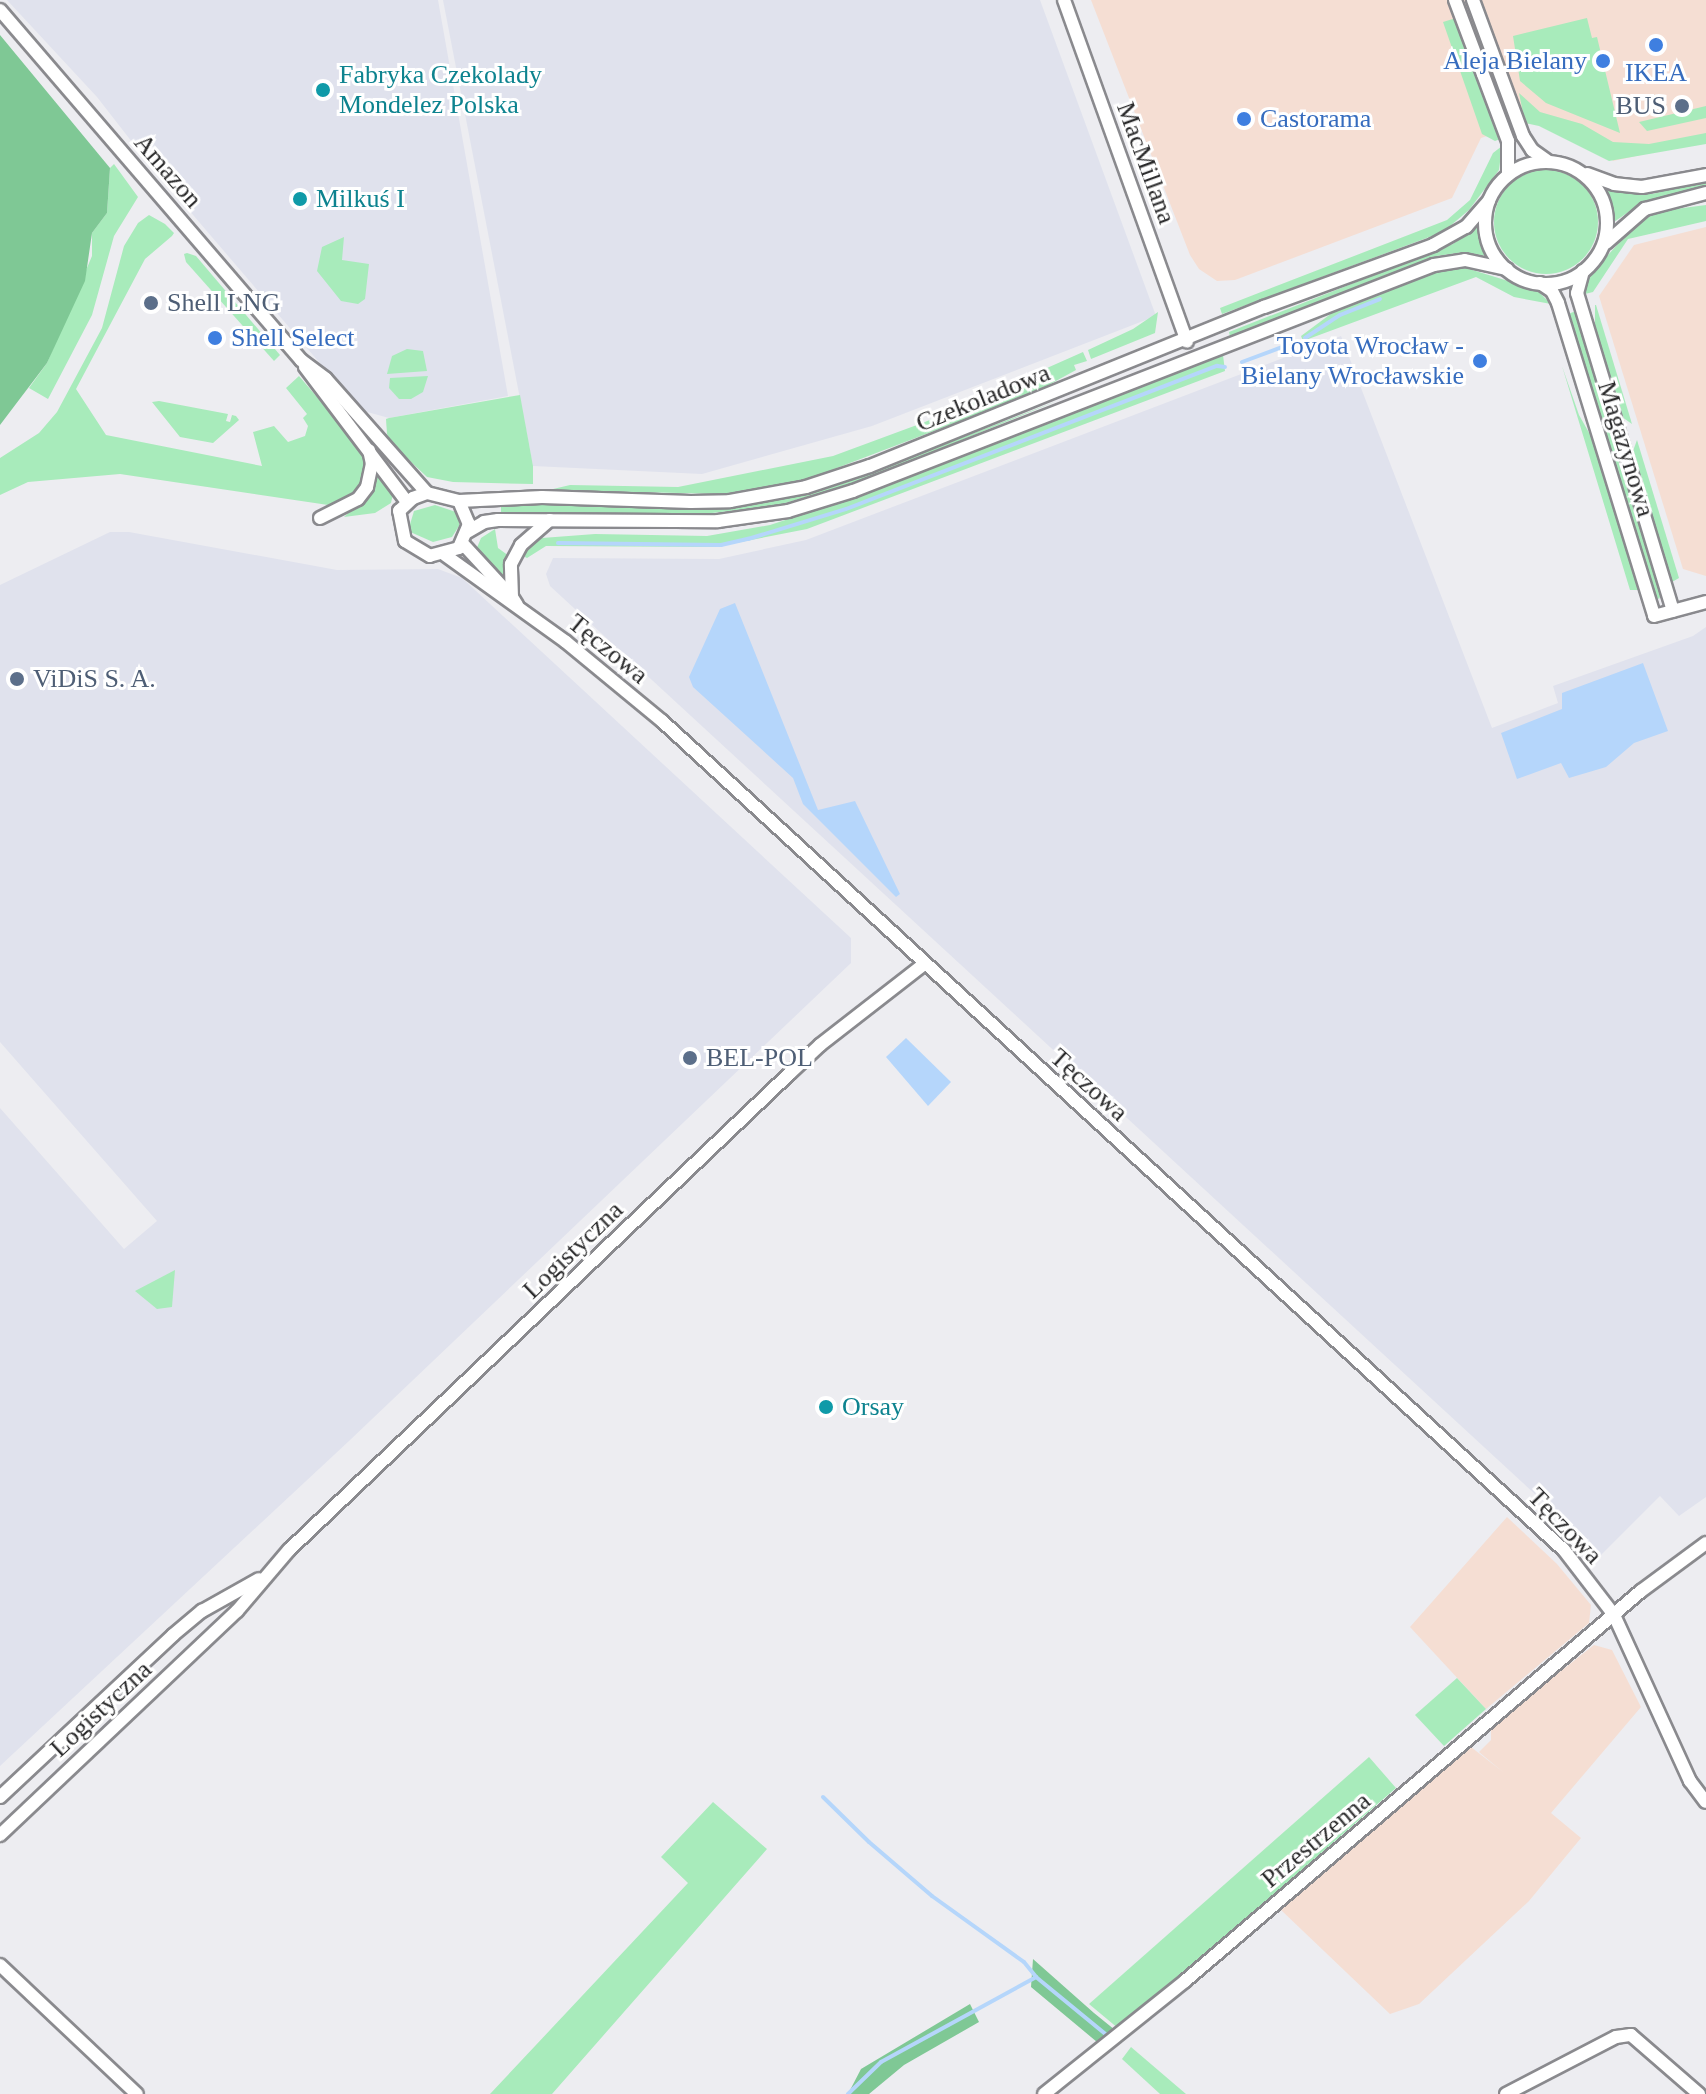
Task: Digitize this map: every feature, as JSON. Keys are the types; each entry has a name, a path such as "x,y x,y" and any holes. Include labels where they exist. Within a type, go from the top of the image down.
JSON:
{"street":[{"name":"MacMillana","path":"1064,0 1187,341"},
{"path":"1455,0 1508,141 1508,175"},
{"path":"1473,0 1523,136 1532,150 1549,162"},
{"name":"Amazon","path":"0,10 301,360 326,379 427,493"},
{"path":"1706,175 1642,187 1614,184 1549,162 1531,163 1508,175 1489,201 1487,238 1507,269 1522,279 1540,283 1562,281 1583,271 1621,227 1645,209 1706,193"},
{"path":"1577,170 1597,189 1605,207 1606,235 1599,252"},
{"name":"Czekoladowa","path":"459,501 542,497 730,501 806,487 870,466 1187,341 1264,307 1452,237 1489,201"},
{"name":"Czekoladowa","path":"465,538 490,521 718,521 810,505 1434,265 1465,260 1507,269"},
{"name":"Magazynowa","path":"1583,271 1577,293 1673,611"},
{"name":"Magazynowa","path":"1540,283 1552,291 1558,303 1654,616 1706,602"},
{"name":"Amazon","path":"301,360 312,381 368,447 407,502"},
{"path":"320,518 358,499 367,487 372,464 368,447"},
{"path":"465,538 445,555 423,554 405,541 399,511 407,502 427,493 459,501 466,514 465,538 514,601"},
{"path":"514,601 515,555 550,520"},
{"name":"Tęczowa","path":"445,555 514,601 662,721 1564,1550 1614,1615 1690,1781 1706,1802"},
{"name":"Logistyczna","path":"0,1835 237,1611 262,1578 820,1045 924,964"},
{"name":"Przestrzenna","path":"1044,2094 1185,1981 1614,1615 1706,1543"},
{"name":"Logistyczna","path":"0,1797 202,1611 262,1578"},
{"path":"0,1965 137,2094"},
{"path":"1506,2094 1616,2037 1631,2035 1699,2094"}],"shaded area":[{"path":"7,0 438,0 508,396 389,418 360,410 146,160 97,97"},
{"path":"443,0 1040,0 1156,316 872,426 702,474 533,466"},
{"path":"1091,0 1706,0 1706,141 1613,161 1598,144 1531,123 1523,125 1481,138 1452,198 1235,280 1217,281 1199,269 1190,255"},
{"path":"1706,227 1706,576 1683,569 1599,296 1634,245"},
{"path":"1341,336 1492,728 1558,703 1553,686 1693,636 1706,627 1706,1497 1679,1516 1660,1496 1601,1555 550,586 546,574 553,558 719,559 806,540"},
{"path":"110,532 129,532 337,570 438,569 462,578 851,938 851,963 349,1441 0,1766 0,1108 124,1249 157,1221 0,1042 0,585"},
{"path":"1507,1517 1557,1564 1591,1605 1589,1623 1486,1709 1410,1627"},
{"path":"1594,1645 1612,1650 1641,1707 1551,1813 1581,1838 1529,1901 1419,2004 1390,2014 1281,1910 1471,1747 1503,1772 1479,1752 1491,1740 1491,1726"}],"green space":[{"path":"1456,18 1500,139 1495,141 1482,134 1443,22"},
{"path":"1587,18 1592,38 1597,37 1620,133 1546,103 1520,81 1513,36"},
{"path":"0,35 110,168 107,213 92,233 85,281 47,363 0,425"},
{"path":"1519,93 1540,112 1582,124 1613,142 1649,144 1706,133 1706,144 1609,161 1539,126 1525,123"},
{"path":"1706,106 1706,118 1647,131 1639,122"},
{"path":"1502,146 1499,170 1469,210 1443,232 1222,314 1220,308 1447,220 1470,200 1493,153"},
{"path":"114,164 138,197 114,236 92,315 48,399 29,388 47,363 92,256 92,233 107,213 110,168"},
{"path":"1546,170 1566,174 1583,185 1594,202 1598,222 1594,242 1583,259 1566,270 1546,274 1526,270 1509,259 1498,242 1494,222 1498,202 1509,185 1526,174"},
{"path":"1706,181 1706,185 1640,204 1614,222 1607,190 1652,194"},
{"path":"1706,205 1706,221 1628,239 1593,292 1585,294 1588,277 1637,223 1660,211"},
{"path":"149,215 174,233 145,259 76,389 106,435 262,466 253,432 274,426 288,442 305,436 308,426 303,418 307,414 286,388 299,376 364,452 368,469 365,480 354,496 335,506 120,474 28,482 0,495 0,458 39,433 57,412 102,328 124,246 138,223"},
{"path":"1478,224 1486,256 1464,252 1437,256 1230,337 1229,332 1453,244"},
{"path":"344,237 342,260 369,264 365,299 358,304 341,301 317,271 322,247"},
{"path":"184,254 196,256 280,355 274,361 186,262"},
{"path":"1466,268 1537,290 1551,304 1514,297 1476,277 1303,341 1301,336 1336,310 1431,273"},
{"path":"1595,305 1632,424 1622,417 1595,325"},
{"path":"1576,311 1662,593 1659,599 1654,596 1568,314"},
{"path":"1158,312 1155,333 1091,359 1088,350 1133,329"},
{"path":"407,349 423,351 427,371 387,374 392,356"},
{"path":"1083,352 1087,361 1074,365 1076,370 1034,393 808,479 722,494 549,490 570,485 678,487 833,456 925,422"},
{"path":"1223,355 1225,371 807,529 715,547 546,546 527,558 521,555 542,538 595,534 707,536 770,525 877,490"},
{"path":"1562,366 1579,415 1592,438 1638,590 1630,590"},
{"path":"428,376 423,392 411,399 399,399 389,388 390,378"},
{"path":"520,395 533,466 533,484 453,482 427,477 393,445 387,434 386,419 389,418"},
{"path":"1057,401 864,480 775,506 694,515 501,512 501,504 707,508 782,499 859,477"},
{"path":"152,402 228,414 226,421 230,422 232,415 239,420 213,443 180,437"},
{"path":"1637,440 1679,578 1672,582 1633,451"},
{"path":"377,469 393,494 391,503 375,513 344,517 372,490"},
{"path":"435,505 459,513 459,526 452,537 433,542 408,531 414,511"},
{"path":"495,529 498,548 509,556 506,582 476,550 481,538"},
{"path":"175,1270 172,1307 157,1309 135,1291"},
{"path":"1457,1678 1486,1709 1444,1746 1415,1715"},
{"path":"1369,1757 1396,1788 1119,2029 1089,2004"},
{"path":"713,1802 767,1849 552,2094 490,2094 688,1883 661,1857"},
{"path":"1033,1959 1115,2030 1097,2042 1031,1987"},
{"path":"970,2004 979,2022 904,2065 869,2094 848,2094 861,2069"},
{"path":"1131,2047 1186,2094 1160,2094 1122,2059"}],"water":[{"path":"735,603 818,810 855,801 900,894 896,897 803,804 793,778 693,687 689,677 720,609"},
{"path":"1643,663 1668,731 1634,743 1606,767 1569,778 1561,763 1517,779 1501,733 1562,709 1562,693"},
{"path":"906,1038 951,1082 928,1106 886,1057"}],"waterway":[{"path":"1305,338 1340,315 1380,299"},
{"path":"1242,362 1285,346"},
{"path":"558,543 721,545 748,539 846,509 1217,366 1225,367"},
{"path":"823,1797 932,1896 1024,1962 1036,1977"},
{"path":"848,2094 881,2062 1036,1977 1109,2037"}],"place":[{"name":"IKEA","path":"1656,45"},
{"name":"Aleja Bielany","path":"1603,61"},
{"name":"Fabryka Czekolady Mondelez Polska","path":"323,90"},
{"name":"BUS","path":"1682,106"},
{"name":"Castorama","path":"1244,119"},
{"name":"Milkuś I","path":"300,199"},
{"name":"Shell LNG","path":"151,303"},
{"name":"Shell Select","path":"215,338"},
{"name":"Toyota Wrocław - Bielany Wrocławskie","path":"1480,361"},
{"name":"ViDiS S. A.","path":"17,679"},
{"name":"BEL-POL","path":"690,1058"},
{"name":"Orsay","path":"826,1407"}]}
